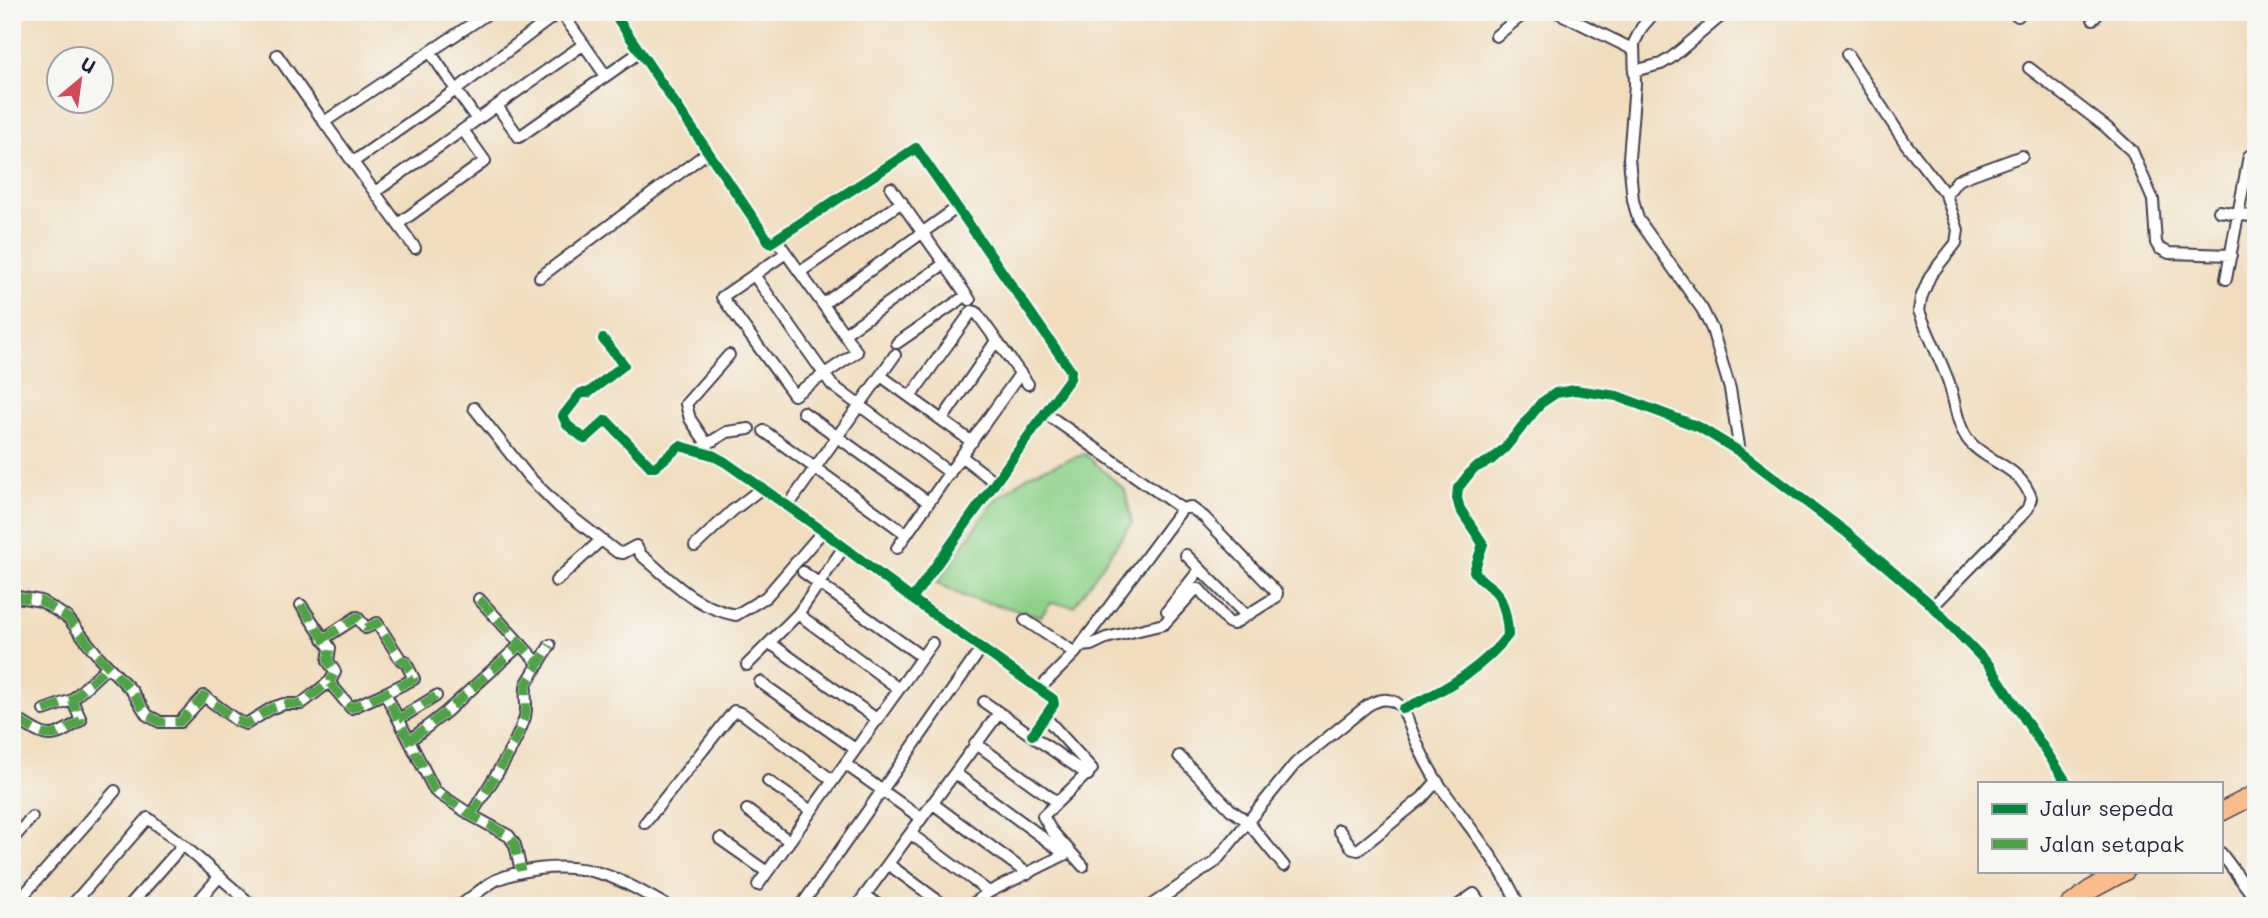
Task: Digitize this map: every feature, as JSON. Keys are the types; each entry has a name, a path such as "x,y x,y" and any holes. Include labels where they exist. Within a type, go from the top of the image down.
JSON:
{"main road":[{"path":"2222,811 2256,794"},
{"path":"2069,906 2090,890 2122,872"}],"street":[{"path":"324,122 490,12"},
{"path":"353,162 456,90 560,12 606,76"},
{"path":"613,12 770,243 916,148 1071,371 1070,378 912,599"},
{"path":"1496,36 1526,12"},
{"path":"1557,12 1634,50"},
{"path":"1655,12 1637,36 1634,50 1629,158 1633,201 1639,219 1702,309 1712,329 1730,389 1740,452"},
{"path":"1634,71 1661,64 1671,58 1726,12"},
{"path":"375,192 584,44"},
{"path":"430,52 478,120"},
{"path":"497,106 519,137 640,52"},
{"path":"1847,54 1906,144 1946,195 1958,230 1956,243 1930,276 1919,311 1949,383 1963,431 1969,441 2013,472 2029,490 2031,498 2022,515 1933,607"},
{"path":"277,55 415,248"},
{"path":"2029,68 2106,127 2132,151 2153,200 2159,248 2169,253 2231,255"},
{"path":"398,224 485,161 463,130"},
{"path":"540,276 708,152"},
{"path":"1946,195 1957,181 2022,156"},
{"path":"2226,279 2249,156"},
{"path":"891,187 968,298 897,343"},
{"path":"800,272 902,202"},
{"path":"823,304 958,207"},
{"path":"2219,211 2256,217"},
{"path":"776,239 857,352 794,395 722,297 786,253"},
{"path":"844,334 944,264"},
{"path":"754,275 832,385 950,473"},
{"path":"910,397 970,312 976,312 1028,383"},
{"path":"603,339 624,365 588,393 581,393 563,416 567,425 585,439 606,420 651,467 655,467 680,446 703,447 727,432 749,429"},
{"path":"942,420 996,341"},
{"path":"729,355 686,404 703,447 1054,700 1032,735"},
{"path":"788,506 895,355"},
{"path":"897,548 1020,374"},
{"path":"880,376 972,442"},
{"path":"1403,709 1454,681 1480,662 1508,635 1498,593 1476,576 1474,571 1483,544 1460,509 1458,488 1473,469 1491,460 1515,438 1541,403 1556,393 1576,390 1617,396 1699,427 1740,452 1846,532 1933,607 1989,664 2066,782"},
{"path":"474,408 528,476 559,507 620,553 636,546 642,555 699,603 716,611 736,615 766,597 823,531"},
{"path":"803,412 928,502"},
{"path":"1045,413 1182,509"},
{"path":"764,431 906,534"},
{"path":"961,456 996,483"},
{"path":"695,546 732,511 762,488"},
{"path":"1025,620 1078,649 1106,638 1164,624 1197,588 1229,623 1235,623 1276,597 1277,590 1204,517 1190,507 1182,509 1078,649 1040,688"},
{"path":"556,581 601,540"},
{"path":"747,665 797,614 844,547"},
{"path":"1186,555 1246,615"},
{"path":"1154,626 1200,569"},
{"path":"803,572 922,657"},
{"path":"12,596 27,596 41,601 68,618 132,691 147,715 166,722 180,722 204,696 236,720 246,724 272,708 284,704 300,704 330,682 334,670 328,661 331,650 301,605"},
{"path":"479,599 539,664"},
{"path":"797,614 899,689"},
{"path":"323,639 357,617 366,628 377,623 401,660 404,660 414,679 351,708 330,682"},
{"path":"770,643 878,720"},
{"path":"758,886 932,643"},
{"path":"410,740 446,712 521,644"},
{"path":"471,816 526,717 524,690 550,645"},
{"path":"801,906 981,649"},
{"path":"44,710 72,700 108,666"},
{"path":"760,682 855,749"},
{"path":"385,693 435,791 471,816 509,836 515,845 521,871"},
{"path":"399,719 436,696"},
{"path":"1150,906 1215,862 1295,764 1367,706 1387,699 1398,703 1403,709 1420,752 1437,781 1491,856 1519,906"},
{"path":"18,720 49,736 80,720 72,700"},
{"path":"985,702 1088,775"},
{"path":"645,823 734,711 743,714 832,780"},
{"path":"857,906 999,713"},
{"path":"1045,717 1092,769 1045,812 1043,819 1068,853"},
{"path":"975,743 1056,802"},
{"path":"1179,756 1231,810 1247,821 1284,866"},
{"path":"845,764 921,818"},
{"path":"955,773 1083,866"},
{"path":"768,781 810,810"},
{"path":"1339,830 1353,849 1357,850 1422,798 1437,781"},
{"path":"19,901 115,791"},
{"path":"932,803 1028,874"},
{"path":"747,810 789,841"},
{"path":"12,840 32,817"},
{"path":"71,906 148,818 253,906"},
{"path":"911,834 989,892"},
{"path":"720,839 767,872"},
{"path":"129,906 183,845"},
{"path":"970,906 989,892 1068,853"},
{"path":"2222,854 2256,900"},
{"path":"888,864 945,906"},
{"path":"460,906 491,884 521,871 560,867 592,869 621,880 667,906"},
{"path":"194,906 220,876"},
{"path":"1457,906 1474,894 1482,906"},
{"path":"865,895 880,906"}],"green space":[{"path":"1085,454 1125,490 1132,523 1074,606 1051,603 1041,616 965,597 937,583 994,501 1032,473"}],"marked path":[{"path":"12,596 41,601 68,618 99,657 132,691 147,715 160,722 180,722 204,696 236,720 246,724 272,708 284,704 301,704 329,682 351,708 385,693 435,791 509,836 515,845 521,871"},
{"path":"479,599 539,664"},
{"path":"301,605 330,648 328,661 335,672 330,682"},
{"path":"323,639 357,617 366,628 377,623 401,660 405,661 414,679 385,693"},
{"path":"410,740 446,712 521,644"},
{"path":"471,815 519,733 525,715 527,683 550,645"},
{"path":"44,710 72,700 108,666"},
{"path":"399,719 436,696"},
{"path":"18,720 43,734 62,732 81,720 72,700"}],"cycle path":[{"path":"613,12 770,243 916,148 1071,371 1070,378 912,599"},
{"path":"603,339 624,365 588,393 581,393 563,416 567,425 585,439 606,420 651,467 655,467 680,446 712,455 725,462 1053,699 1054,704 1032,735"},
{"path":"1403,709 1474,669 1508,635 1501,600 1474,571 1483,544 1460,509 1458,488 1473,469 1491,460 1505,448 1541,403 1556,393 1575,390 1617,396 1699,427 1740,452 1846,532 1927,601 1989,665 2066,782"}]}
